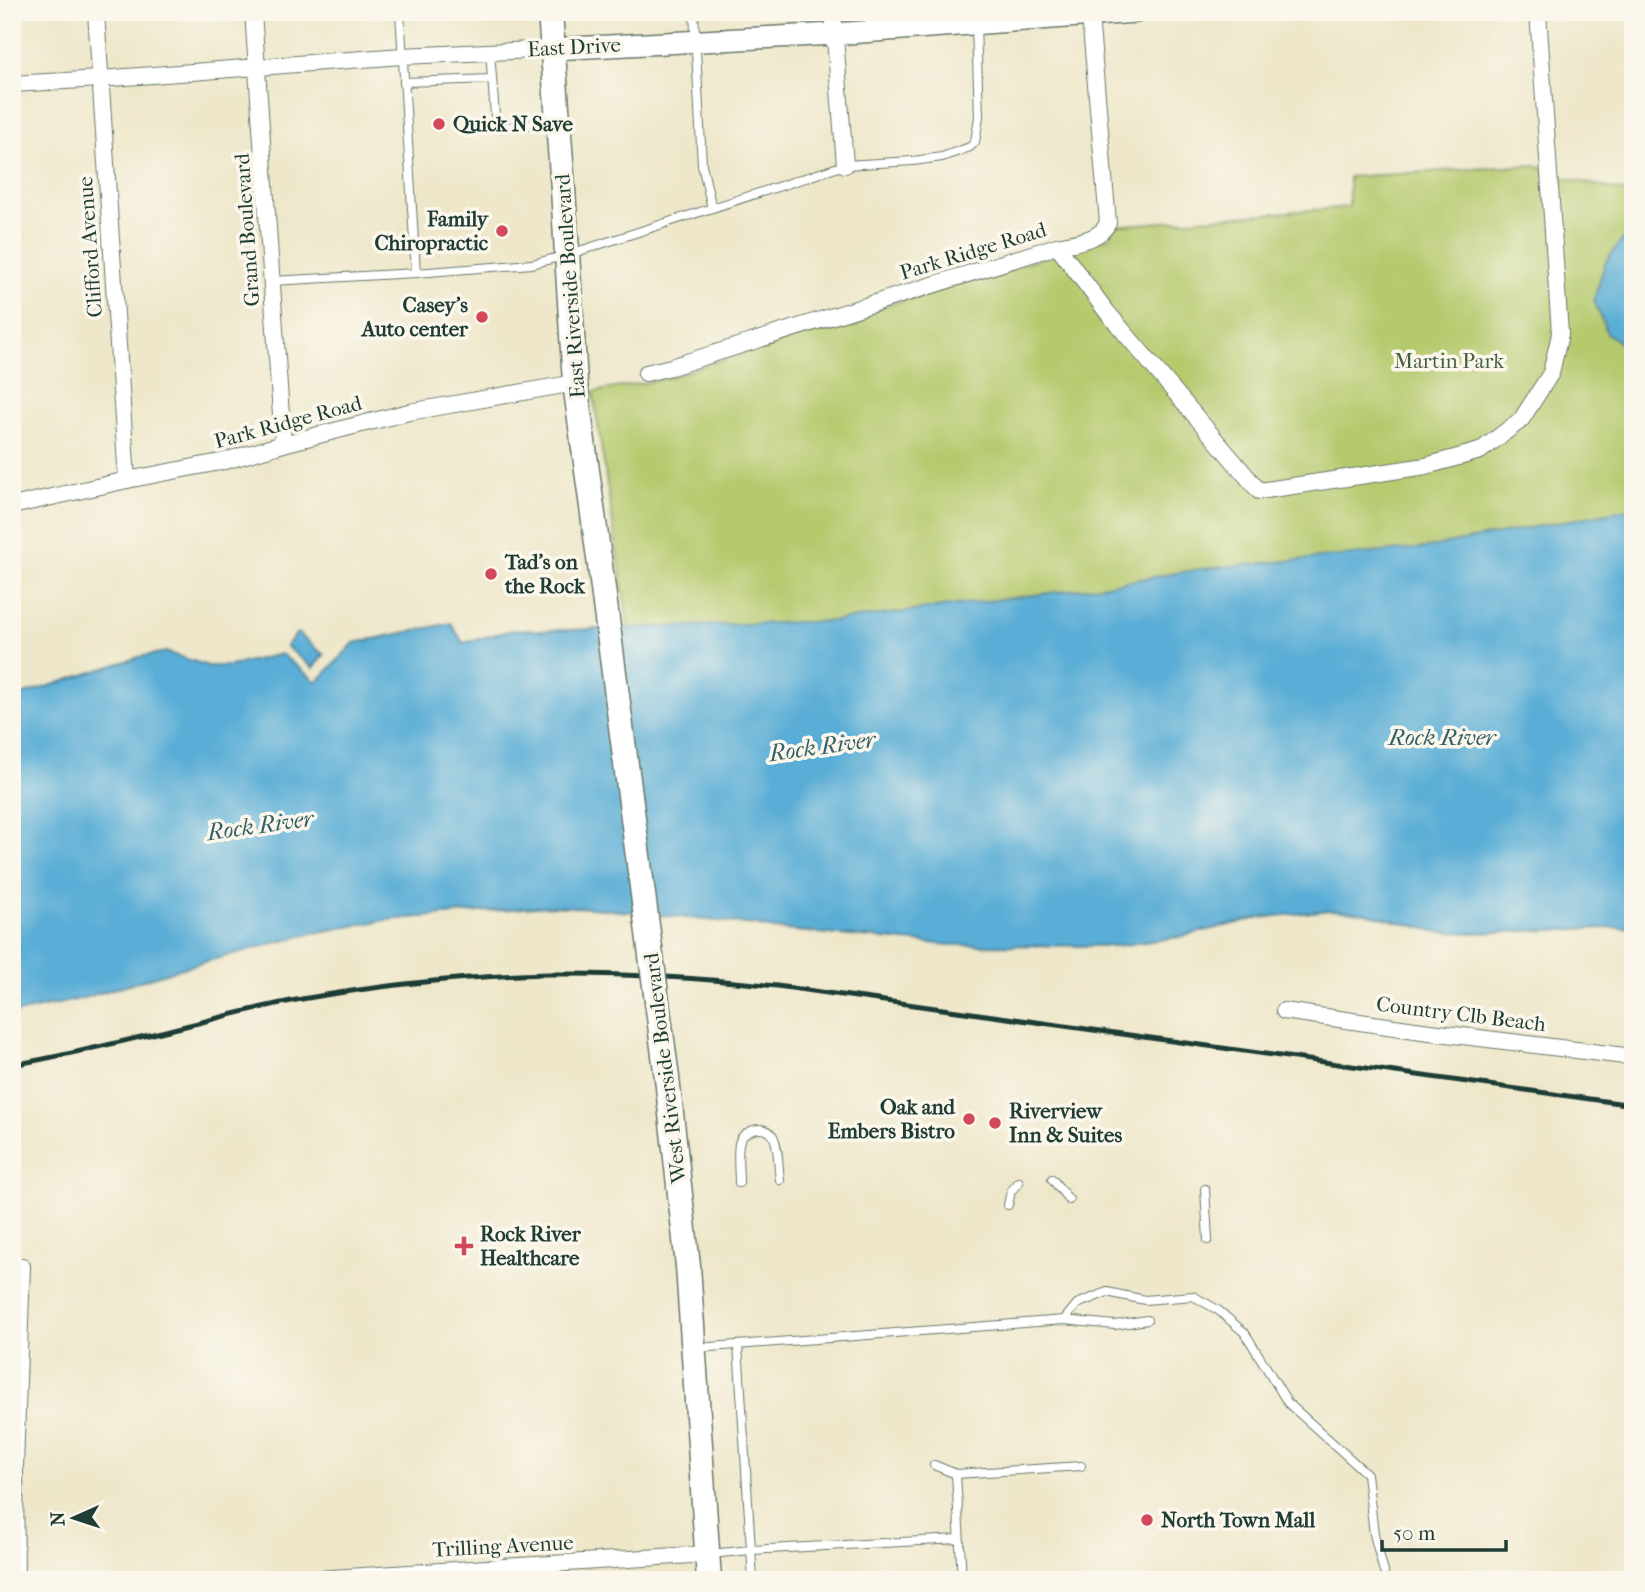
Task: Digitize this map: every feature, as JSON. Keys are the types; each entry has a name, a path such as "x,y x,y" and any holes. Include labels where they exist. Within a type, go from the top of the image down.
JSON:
{"main road":[{"name":"East Riverside Boulevard","path":"551,12 575,383 599,558"},
{"name":"West Riverside Boulevard","path":"599,558 667,1078 688,1265 709,1580"}],"street":[{"name":"Clifford Avenue","path":"96,12 127,480"},
{"name":"Grand Boulevard","path":"253,12 283,444"},
{"path":"833,12 845,165"},
{"name":"East Drive","path":"12,83 402,56 834,34 1136,12"},
{"path":"1057,246 1107,312 1259,491 1426,466 1480,451 1521,420 1551,373 1560,334 1538,12"},
{"name":"Park Ridge Road","path":"646,373 1096,236 1104,231 1108,223 1104,14"},
{"name":"Park Ridge Road","path":"12,506 225,461 409,412 575,383"},
{"name":"Country Clb Beach","path":"1284,1011 1633,1058"},
{"path":"16,1580 15,1466 22,1266"},
{"name":"Trilling Avenue","path":"301,1580 707,1554"}],"lane":[{"path":"400,12 416,274"},
{"path":"694,12 702,164 712,208"},
{"path":"272,281 416,274 532,264 567,256 845,165 913,161 960,152 975,142 979,117 976,24"},
{"path":"491,52 496,128 559,122"},
{"path":"404,82 492,79"},
{"path":"739,1183 738,1143 743,1136 755,1129 766,1130 774,1137 780,1180"},
{"path":"1052,1179 1069,1200"},
{"path":"1008,1205 1011,1191 1019,1182"},
{"path":"1205,1189 1208,1240"},
{"path":"1064,1320 1077,1304 1107,1292 1145,1300 1193,1297 1218,1310 1245,1333 1288,1403 1367,1474 1374,1534 1384,1572"},
{"path":"694,1348 1064,1320 1115,1325 1147,1320"},
{"path":"738,1345 753,1580"},
{"path":"934,1465 956,1474 1081,1466"},
{"path":"956,1474 961,1580"},
{"path":"707,1554 959,1539"}],"green space":[{"name":"Martin Park","path":"1535,165 1558,176 1633,194 1633,513 1435,551 959,614 630,637 593,392 664,379 839,320 1110,237 1113,226 1349,207 1349,177"}],"water":[{"path":"1633,234 1633,352 1607,333 1594,300 1605,263 1626,235"},
{"name":"Rock River","path":"1633,508 1633,927 1439,932 1365,913 1330,910 1259,918 1179,937 1116,946 950,945 773,929 592,908 548,906 386,920 313,933 80,999 12,1014 12,698 139,657 166,652 208,666 229,666 281,654 317,682 354,643 451,623 463,643 520,629 536,631 834,621 1087,588 1200,569 1425,548"},
{"path":"297,633 324,655 313,668 286,646"}],"railway":[{"path":"12,1065 105,1046 289,1001 333,994 394,985 487,977 606,974 777,986 1633,1105"}],"place":[{"name":"Quick N Save","path":"439,124"},
{"name":"Family Chiropractic","path":"502,231"},
{"name":"Casey's Auto center","path":"482,317"},
{"name":"Tad's on the Rock","path":"491,574"},
{"name":"Oak and Embers Bistro","path":"969,1119"},
{"name":"Riverview Inn & Suites","path":"995,1123"},
{"name":"Rock River Healthcare","path":"464,1246"},
{"name":"North Town Mall","path":"1147,1520"}]}
